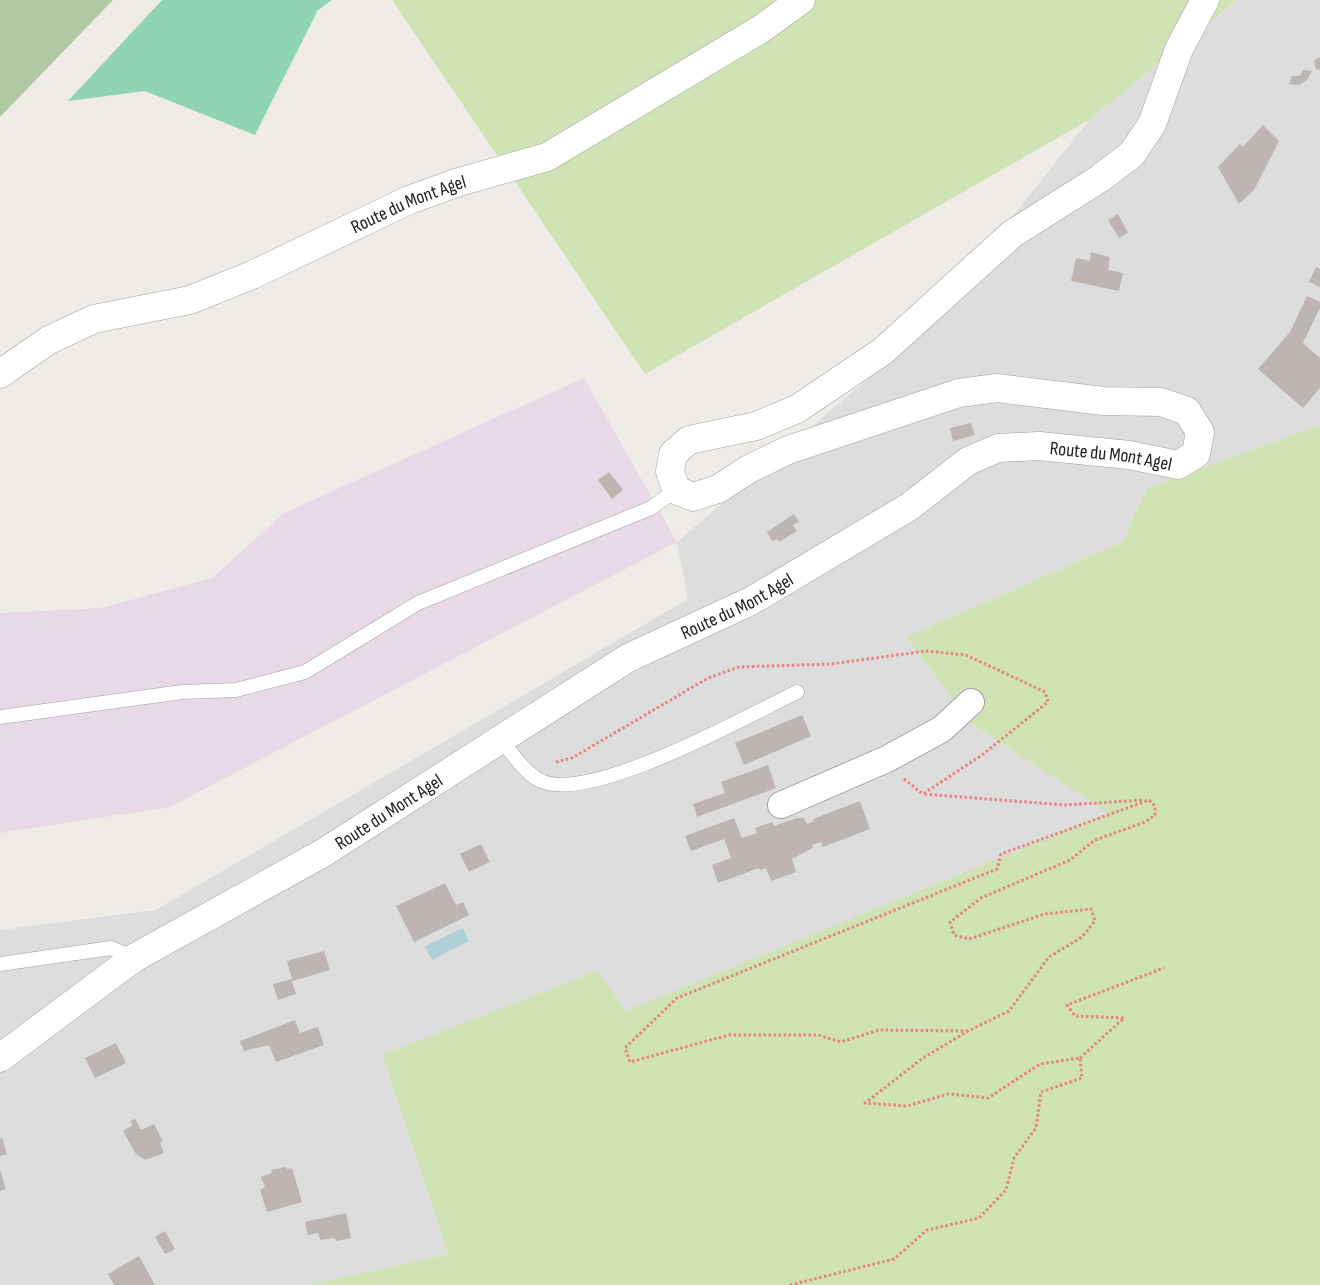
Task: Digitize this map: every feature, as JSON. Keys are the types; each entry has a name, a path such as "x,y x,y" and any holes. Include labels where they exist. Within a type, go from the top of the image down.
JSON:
{"street":[{"name":"Route du Mont Agel","path":"0,374 49,340 94,319 190,300 252,275 409,200 459,182 547,157 760,29 801,0"},
{"path":"676,490 670,472 673,454 689,440 756,426 797,409 883,351 1012,234 1099,179 1132,154 1152,124 1179,49 1205,0"},
{"name":"Route du Mont Agel","path":"0,1058 134,958 323,853 500,738 628,658 752,601 909,507 968,461 998,448 1038,446 1129,455 1178,465 1196,454 1200,432 1187,411 1161,402 1103,401 997,388 959,393 788,450 749,469 718,489 693,497 676,490"},
{"path":"781,805 887,759 942,729 971,702"}],"lane":[{"path":"0,717 182,692 236,690 305,672 418,604 651,508 676,490"},
{"path":"500,738 528,770 540,780 567,784 595,781 645,765 798,692"},
{"path":"0,964 111,948 134,958"}],"path":[{"path":"528,770 572,758 708,678 739,667 831,664 926,651 966,655 1045,692 1048,702 982,755 923,794 1064,805 1149,800 1155,806 1155,815 1145,822 1095,840 1070,860 981,898 950,922 954,935 969,939 1045,914 1091,909 1094,921 1082,937 1049,957 1010,1011 968,1031 922,1058 865,1104 907,1106 948,1094 988,1098 1040,1064 1080,1058 1124,1018 1075,1016 1067,1005 1164,968"},
{"path":"968,1031 879,1030 841,1042 818,1035 729,1034 630,1062 625,1048 677,998 997,869 1001,854 1149,800"},
{"path":"790,1285 894,1259 927,1230 979,1218 1006,1190 1014,1158 1036,1128 1041,1092 1082,1078 1080,1058"}],"shaded area":[{"path":"1237,0 1320,0 1320,425 1147,488 1122,542 906,637 973,725 1110,813 626,1012 382,1055 448,1254 308,1285 0,1285 0,930 156,910 688,599 677,542 919,335 1089,120"},
{"path":"584,378 677,542 170,807 0,833 0,613 101,608 212,578 284,513"}],"green space":[{"path":"0,0 113,0 0,117"},
{"path":"162,0 332,0 318,10 255,135 145,91 68,101"},
{"path":"392,0 1237,0 1089,120 645,374"},
{"path":"1320,425 1320,1285 308,1285 448,1254 382,1055 597,971 626,1011 1109,813 973,725 906,637 1122,542 1147,488"}],"water":[{"path":"463,928 469,941 432,960 425,946"}],"building":[{"path":"1320,57 1320,69 1316,70 1314,60"},
{"path":"1303,70 1312,71 1307,80 1299,85 1289,84 1292,76 1300,76"},
{"path":"1263,125 1279,141 1254,190 1239,204 1218,167 1240,144 1243,147"},
{"path":"1118,214 1128,233 1119,238 1108,220"},
{"path":"1091,252 1110,257 1108,270 1123,273 1119,291 1071,281 1076,258 1090,261"},
{"path":"1316,267 1320,269 1320,287 1309,282"},
{"path":"1307,296 1320,302 1320,308 1303,343 1320,358 1320,388 1303,408 1258,369 1290,332"},
{"path":"971,423 975,435 953,441 950,428"},
{"path":"609,472 623,490 612,499 598,480"},
{"path":"794,514 799,522 793,525 797,531 779,542 777,539 772,541 767,532"},
{"path":"802,715 811,736 744,765 735,743"},
{"path":"768,765 776,788 697,817 693,804 725,793 721,782"},
{"path":"860,801 870,829 823,847 821,842 812,845 813,848 792,859 796,872 771,881 766,868 760,870 759,868 718,883 712,865 731,858 724,839 691,851 685,836 734,818 742,838 757,833 755,828 772,822 774,826 797,818 804,818 807,824 814,821 813,819"},
{"path":"481,844 490,862 469,872 460,854"},
{"path":"445,883 456,905 463,902 469,915 414,942 396,906"},
{"path":"324,951 330,970 292,981 296,994 278,1000 273,984 292,979 287,961"},
{"path":"295,1020 300,1033 318,1027 324,1045 276,1062 269,1045 244,1051 240,1041"},
{"path":"116,1043 126,1063 95,1078 85,1058"},
{"path":"135,1119 141,1130 154,1124 163,1141 160,1143 164,1153 145,1160 136,1154 123,1131 133,1125 130,1121"},
{"path":"2,1138 7,1154 0,1156 0,1139"},
{"path":"286,1167 287,1169 292,1168 302,1202 267,1212 260,1190 265,1187 261,1177 272,1173 271,1170"},
{"path":"0,1170 6,1189 0,1191"},
{"path":"346,1213 351,1238 336,1241 335,1238 320,1240 318,1233 308,1235 305,1222"},
{"path":"165,1231 175,1249 165,1254 155,1237"},
{"path":"139,1256 155,1285 114,1285 108,1274"}]}
